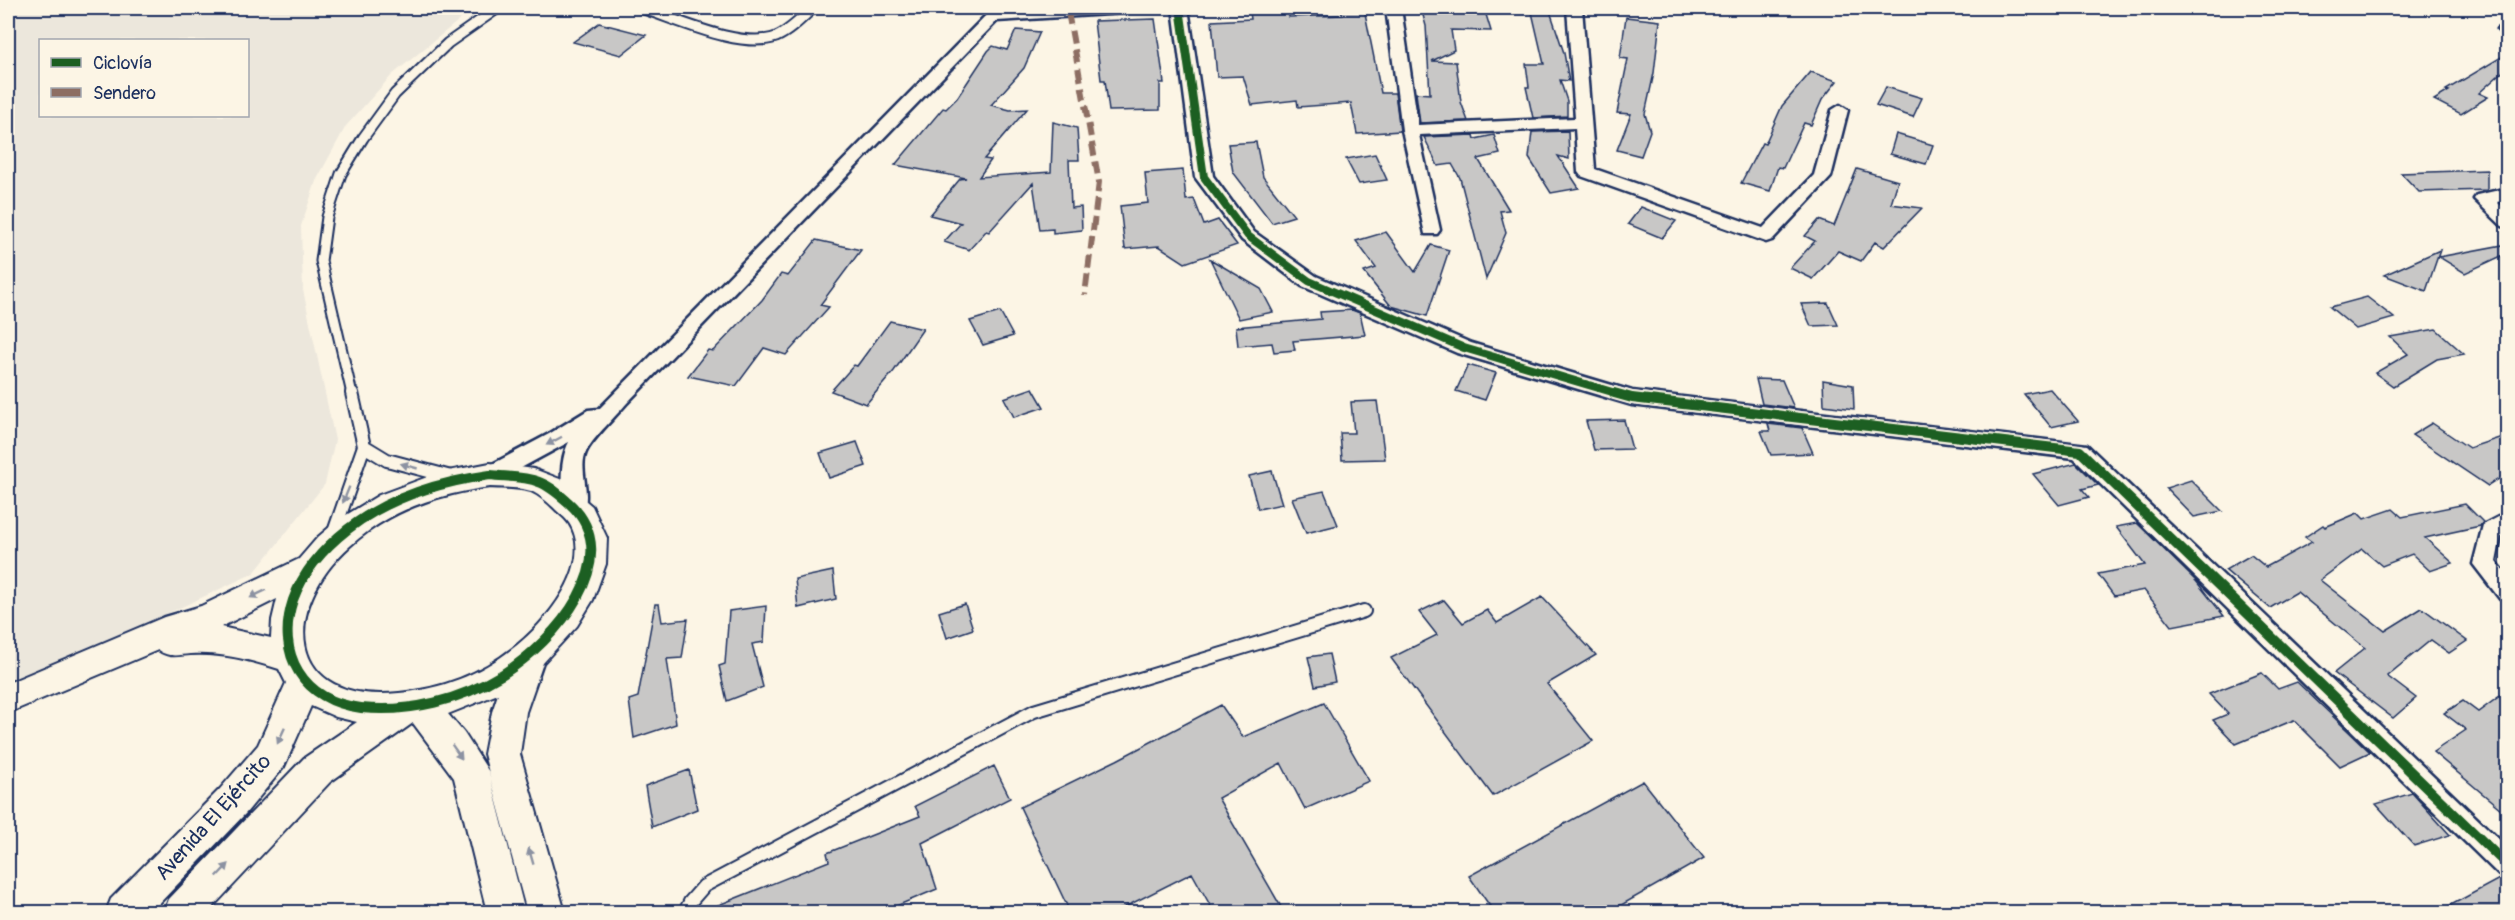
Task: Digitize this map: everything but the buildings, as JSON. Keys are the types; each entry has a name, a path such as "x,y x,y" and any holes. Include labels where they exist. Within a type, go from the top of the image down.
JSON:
{"street":[{"path":"121,652 196,638 222,639 297,670 322,696 346,705 373,710 412,708 477,688 528,657 561,626 582,592 592,559 589,529 575,504 573,472 576,448 620,398 997,12 1125,8"},
{"path":"1180,8 1204,177 1248,236 1309,281 1464,348 1632,398 2080,451 2506,862"},
{"path":"1394,8 1410,130 1431,230"},
{"path":"1575,8 1587,172 1766,236 1822,177 1840,110"},
{"path":"1410,130 1583,123"},
{"path":"2508,194 2483,199 2508,222"},
{"path":"490,475 556,440 620,398"},
{"path":"8,698 176,627 209,617 252,598 320,557 358,522 389,502 423,488 458,478 490,475 539,482 575,504"},
{"path":"2508,520 2491,531 2484,564 2508,592"},
{"path":"297,670 285,629 293,598 320,557"},
{"path":"528,657 509,712 502,754 546,912"},
{"name":"Avenida El Ejército","path":"125,912 233,801 271,756 297,670"},
{"path":"183,912 317,770 412,708"},
{"path":"412,708 452,744 471,772 506,912"}],"lane":[{"path":"320,557 364,446 321,261 327,217 341,174 363,138 395,94 448,43 498,8"},
{"path":"640,8 729,36 763,41 777,37 813,8"},
{"path":"364,446 387,460 458,478"},
{"path":"685,912 690,902 704,886 1034,711 1364,611"}],"shaded area":[{"path":"8,8 474,8 392,75 346,126 316,181 301,226 303,290 335,440 325,484 254,573 101,645 8,682"}],"marked path":[{"path":"1068,12 1099,182 1085,295"}],"cycle path":[{"path":"1180,8 1204,177 1248,236 1309,281 1464,348 1632,398 2080,451 2508,866"},
{"path":"490,475 528,479 547,486 582,514 591,538 590,564 581,590 566,616 546,639 503,674 469,691 432,704 394,709 356,707 336,702 320,694 306,683 296,670 290,655 287,638 288,620 298,588 320,556 359,521 390,503 438,485 490,475"}]}
